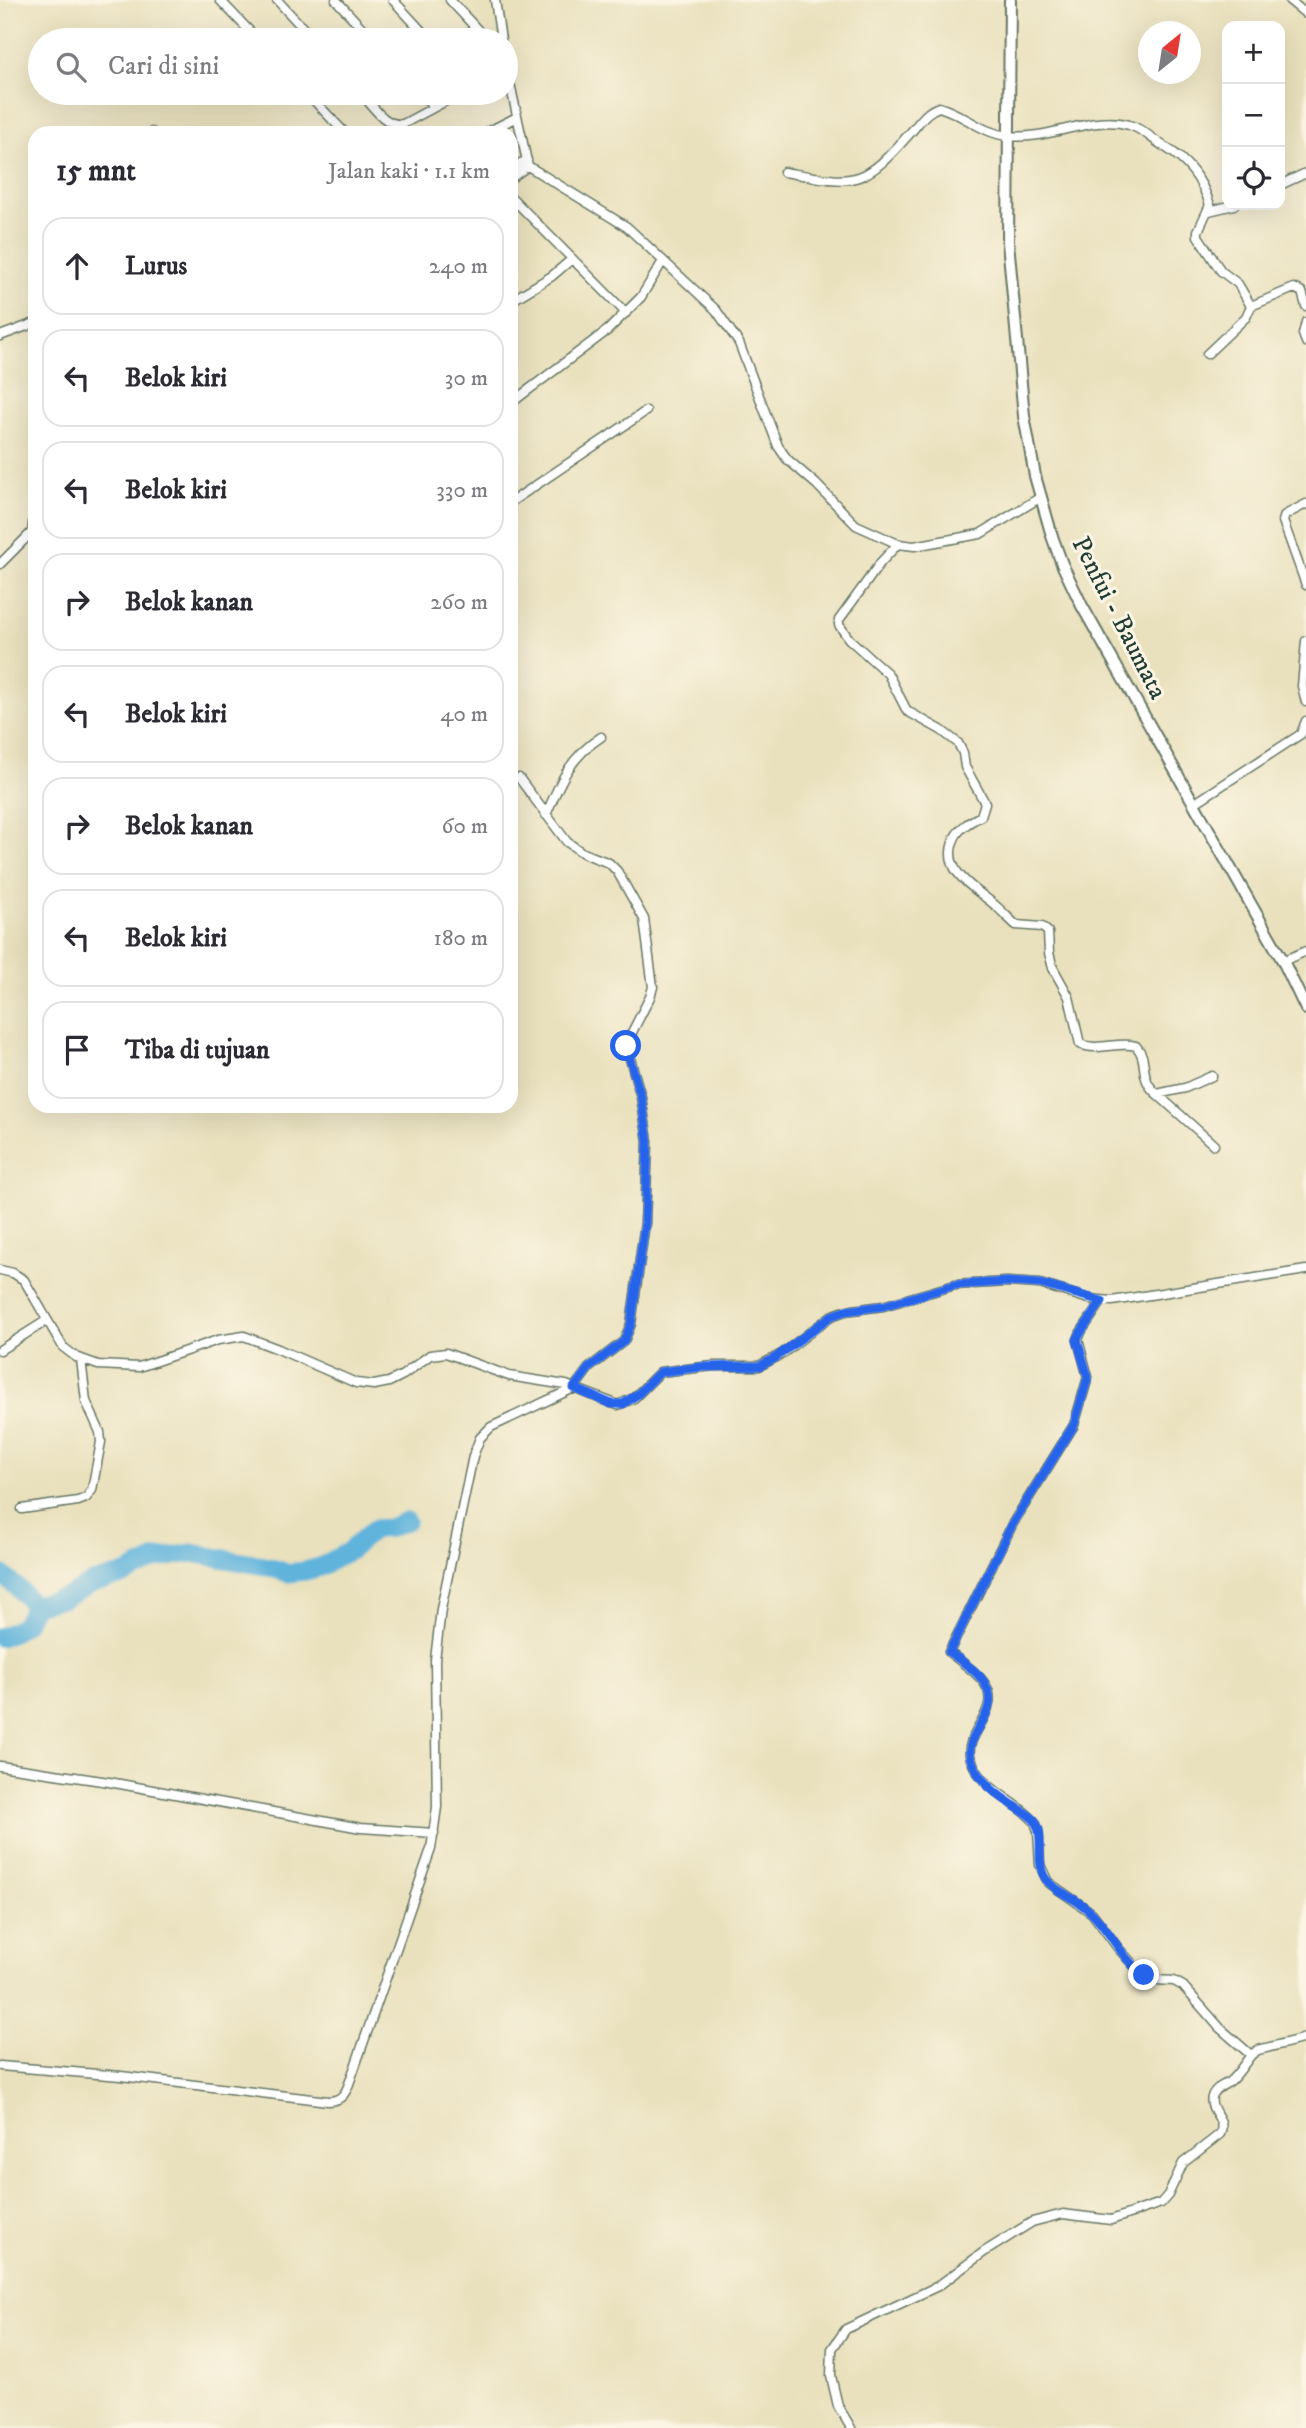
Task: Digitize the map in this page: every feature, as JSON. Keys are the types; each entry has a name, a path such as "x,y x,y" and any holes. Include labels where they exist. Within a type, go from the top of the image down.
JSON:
{"street":[{"path":"220,0 247,28"},
{"path":"277,0 303,28"},
{"path":"336,0 362,28"},
{"path":"393,0 419,28"},
{"path":"450,0 476,28"},
{"path":"495,0 499,28"},
{"name":"Penfui - Baumata","path":"1010,0 1012,40 1008,242 1024,416 1041,497 1062,564 1082,606 1283,961 1306,1009"},
{"path":"1289,0 1306,14"},
{"path":"318,105 338,126"},
{"path":"372,105 387,122 403,124"},
{"path":"400,126 438,105"},
{"path":"514,105 527,163 627,227 716,310 739,343 757,386 773,438 787,459 856,525 898,544 914,545 980,534 1041,497"},
{"path":"784,172 834,180 858,178 877,168 928,113 939,107 986,132 1008,136 1034,138 1100,122 1129,125 1181,157 1195,172 1207,197 1209,211 1198,231 1200,241 1221,271 1238,284 1251,306"},
{"path":"499,126 517,117"},
{"path":"518,166 527,163"},
{"path":"518,171 527,163"},
{"path":"1285,183 1306,173"},
{"path":"518,204 626,313"},
{"path":"1209,211 1222,208"},
{"path":"518,297 552,276 572,259"},
{"path":"518,398 583,351 626,313 641,297 663,261"},
{"path":"1207,354 1246,317 1251,306 1293,288 1302,292 1306,306"},
{"path":"1306,322 1303,334 1306,342"},
{"path":"0,335 28,325"},
{"path":"518,497 646,411"},
{"path":"1306,505 1286,514 1283,521 1306,585"},
{"path":"0,564 28,538"},
{"path":"898,544 881,562 839,623 840,628 888,674 908,711 952,737 963,752 965,767 985,803 981,816 962,827 955,835 950,853 953,866 963,879 1016,925 1042,927 1048,932 1053,968 1069,997 1080,1044 1092,1047 1127,1044 1136,1046 1142,1055 1147,1086 1214,1145"},
{"path":"1306,641 1302,686 1306,702"},
{"path":"1195,803 1301,734 1306,721"},
{"path":"546,815 570,765 584,749 601,737"},
{"path":"1294,738 1306,741"},
{"path":"0,2066 92,2073 337,2101 343,2096 350,2081 422,1878 434,1833 437,1807 436,1643 458,1520 474,1450 480,1438 491,1427 574,1388 589,1368 624,1341 631,1324 645,1223 648,1141 641,1097 626,1044 650,998 653,983 642,914 617,871 608,863 574,847 561,836 519,778"},
{"path":"1283,961 1306,951"},
{"path":"1157,1094 1185,1088 1212,1076"},
{"path":"0,1270 13,1273 24,1280 63,1347 81,1359 111,1367 139,1367 218,1340 244,1336 356,1383 374,1385 389,1382 404,1375 430,1355 439,1353 458,1356 517,1378 560,1384 611,1404 623,1404 638,1394 660,1372 701,1367 760,1366 831,1316 845,1311 883,1306 955,1285 1007,1282 1040,1284 1102,1301 1154,1296 1240,1279 1306,1270"},
{"path":"1102,1301 1077,1340 1088,1377 1074,1425 1013,1523 949,1652 980,1678 989,1692 988,1711 970,1745 969,1753 976,1770 985,1783 1035,1822 1040,1865 1048,1882 1092,1913 1140,1972 1156,1980 1174,1981 1183,1986 1220,2028 1251,2055"},
{"path":"0,1350 46,1321"},
{"path":"22,1509 78,1501 86,1498 92,1490 101,1436 86,1401 81,1359"},
{"path":"0,1766 109,1782 361,1828 434,1833"},
{"path":"851,2428 838,2406 831,2376 832,2349 844,2330 938,2286 984,2252 1032,2222 1063,2214 1101,2221 1115,2220 1161,2203 1168,2195 1183,2163 1215,2141 1220,2134 1222,2123 1212,2097 1218,2088 1232,2079 1251,2055 1263,2049 1306,2038"}],"waterway":[{"path":"0,1573 33,1605 64,1598 93,1583 126,1574 156,1559 192,1553 265,1566 288,1573 305,1571 320,1567 349,1551 374,1529 389,1528 406,1521"},
{"path":"0,1637 22,1626 33,1605"}],"route":[{"path":"626,1046 641,1097 648,1141 645,1223 631,1324 624,1341 589,1368 574,1388 611,1404 623,1404 638,1394 660,1372 713,1366 760,1366 768,1363 831,1316 845,1311 883,1306 955,1285 1007,1282 1040,1284 1102,1301 1077,1340 1088,1377 1087,1388 1074,1425 1049,1461 1003,1541 949,1652 980,1678 989,1692 986,1715 969,1749 971,1761 978,1774 994,1792 1035,1822 1040,1865 1048,1882 1086,1907 1118,1948 1144,1975"}]}
